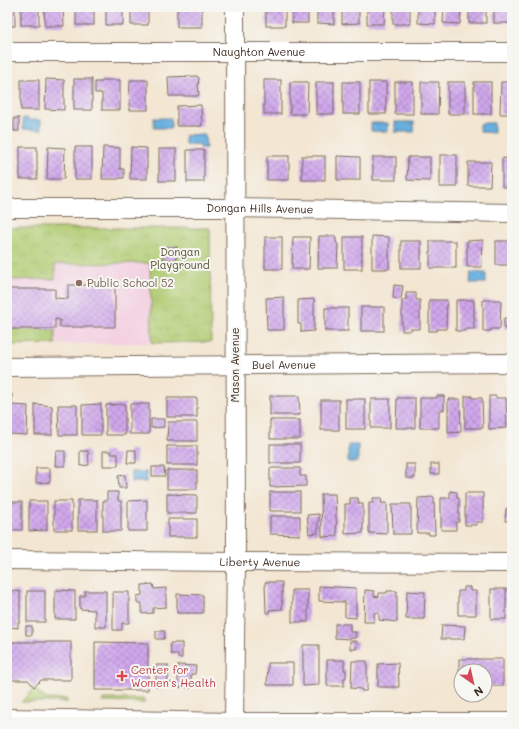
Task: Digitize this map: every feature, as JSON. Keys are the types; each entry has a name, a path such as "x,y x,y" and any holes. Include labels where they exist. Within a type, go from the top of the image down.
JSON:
{"street":[{"name":"Mason Avenue","path":"234,722 236,562 235,7"},
{"name":"Naughton Avenue","path":"7,52 512,52"},
{"name":"Dongan Hills Avenue","path":"7,208 235,208 512,213"},
{"name":"Buel Avenue","path":"7,367 512,363"},
{"name":"Liberty Avenue","path":"7,560 512,563"},
{"path":"7,718 234,722 512,722"}],"shaded area":[{"name":"Public School 52","path":"7,228 150,263 152,343 7,345"}],"green space":[{"name":"Dongan Playground","path":"7,228 210,228 211,342 152,343 150,263 55,264 55,279 7,280"},
{"path":"7,329 55,329 55,344 7,345"},
{"path":"35,688 46,699 66,699 68,702 21,702"},
{"path":"103,699 143,699 145,703 103,702"}],"water":[{"path":"23,118 28,118 28,120 41,120 41,130 23,129"},
{"path":"154,118 171,118 171,128 154,128"},
{"path":"395,122 414,122 414,132 395,132"},
{"path":"371,123 388,123 388,132 371,131"},
{"path":"481,123 494,123 494,133 481,132 481,130 479,130 479,125 481,125"},
{"path":"205,134 206,148 200,148 200,144 185,145 185,135"},
{"path":"471,272 486,273 486,283 470,283"},
{"path":"348,445 358,445 358,462 348,462"},
{"path":"131,472 146,472 146,482 131,482"}],"building":[{"path":"7,7 15,7 15,26 7,26"},
{"path":"21,7 39,7 39,25 21,25"},
{"path":"44,7 63,7 64,26 45,26"},
{"path":"76,7 94,7 94,25 76,25"},
{"path":"106,7 123,7 123,25 106,25"},
{"path":"131,7 148,7 148,25 131,25"},
{"path":"177,7 202,7 202,27 177,27"},
{"path":"266,7 285,7 285,26 266,26"},
{"path":"292,7 308,7 308,23 292,23"},
{"path":"317,7 334,7 334,24 317,23"},
{"path":"342,7 359,7 359,23 342,24"},
{"path":"367,7 385,7 384,24 367,24"},
{"path":"393,7 410,7 410,24 393,24"},
{"path":"418,7 435,7 435,24 418,23"},
{"path":"444,7 461,7 460,24 443,23"},
{"path":"469,7 486,7 486,23 469,23"},
{"path":"494,7 511,7 511,23 494,23"},
{"path":"197,76 199,78 198,96 169,96 168,77"},
{"path":"7,79 10,79 10,110 7,110"},
{"path":"46,79 64,80 64,110 45,109"},
{"path":"74,79 92,79 92,110 74,110"},
{"path":"21,80 39,80 39,110 21,110"},
{"path":"102,80 120,80 120,110 102,110 102,93 95,93 95,82 102,82"},
{"path":"130,80 148,80 148,110 129,110"},
{"path":"264,80 281,80 281,114 264,114"},
{"path":"290,82 308,82 307,114 290,114"},
{"path":"316,82 334,82 334,114 316,114"},
{"path":"343,82 360,82 360,114 343,114"},
{"path":"369,82 386,82 386,114 369,114"},
{"path":"395,82 413,82 413,114 395,114"},
{"path":"421,82 439,82 438,114 421,114"},
{"path":"448,82 465,82 465,114 448,114"},
{"path":"474,82 491,82 491,114 474,114"},
{"path":"501,82 512,82 512,114 500,114"},
{"path":"201,105 202,126 177,126 177,106"},
{"path":"14,118 19,118 19,131 14,131"},
{"path":"7,147 10,147 9,179 7,179"},
{"path":"20,147 37,147 37,179 20,179"},
{"path":"48,147 65,148 64,179 47,179"},
{"path":"75,147 92,147 92,179 75,179"},
{"path":"103,147 120,148 120,169 124,169 124,178 102,179"},
{"path":"131,147 147,148 147,179 130,179"},
{"path":"159,149 176,149 176,181 159,181"},
{"path":"187,150 204,150 204,182 187,182"},
{"path":"440,155 457,155 457,187 440,187"},
{"path":"267,156 289,156 289,180 267,180"},
{"path":"302,156 325,156 325,180 302,180"},
{"path":"337,156 360,157 360,180 337,180"},
{"path":"373,157 396,157 396,180 373,180"},
{"path":"408,157 430,157 430,181 407,180"},
{"path":"502,158 512,159 512,187 502,187"},
{"path":"468,162 491,162 490,186 468,186"},
{"path":"319,236 335,236 336,243 338,244 337,268 318,268"},
{"path":"372,236 389,237 389,269 372,269"},
{"path":"265,237 282,237 282,269 265,269"},
{"path":"293,237 310,237 309,269 292,269"},
{"path":"344,237 362,237 362,269 344,269"},
{"path":"483,240 482,267 467,267 467,241"},
{"path":"401,241 421,241 421,268 401,268"},
{"path":"430,241 456,241 456,268 430,268"},
{"path":"496,241 512,241 512,265 496,265"},
{"path":"163,247 177,247 176,260 163,260"},
{"path":"68,285 115,285 115,327 60,327 60,320 55,319 55,329 7,329 7,289 55,289 55,298 68,299"},
{"path":"394,285 403,286 401,299 393,298"},
{"path":"406,293 416,293 416,300 420,300 420,329 402,331 402,300 406,300"},
{"path":"284,297 284,330 267,330 266,298"},
{"path":"314,299 314,331 301,332 301,324 298,324 298,300"},
{"path":"429,300 447,300 446,329 429,331"},
{"path":"456,300 474,300 474,329 456,331"},
{"path":"483,300 501,300 500,329 483,331"},
{"path":"510,300 512,300 512,331 510,332 510,329 504,329 504,318 510,318"},
{"path":"361,307 384,307 384,331 361,331"},
{"path":"325,308 348,308 348,331 325,331"},
{"path":"7,394 12,394 12,405 28,406 27,435 10,434 11,406 7,406"},
{"path":"270,396 299,396 300,415 270,415"},
{"path":"437,396 444,396 444,410 439,410 439,428 420,428 420,398 437,398"},
{"path":"465,396 482,398 483,428 465,428"},
{"path":"489,396 506,398 507,428 489,429"},
{"path":"167,398 197,398 197,417 167,417"},
{"path":"397,398 415,398 415,428 396,428"},
{"path":"346,399 365,399 365,429 346,429"},
{"path":"371,399 390,399 390,428 371,428"},
{"path":"448,399 460,399 461,432 448,433"},
{"path":"321,400 339,400 339,430 321,430"},
{"path":"35,404 52,406 52,435 35,435"},
{"path":"101,404 101,435 82,435 82,405"},
{"path":"125,404 125,435 106,435 106,405"},
{"path":"130,404 149,404 149,434 130,434"},
{"path":"58,405 77,405 77,435 59,435"},
{"path":"151,419 164,419 164,427 151,428"},
{"path":"270,420 300,420 300,439 270,439"},
{"path":"168,422 197,422 197,441 167,441"},
{"path":"270,444 300,444 300,463 270,463"},
{"path":"167,446 197,446 197,465 167,465"},
{"path":"128,450 136,450 136,463 127,463"},
{"path":"56,451 65,451 65,466 55,466"},
{"path":"80,451 88,451 89,465 80,466"},
{"path":"103,451 111,451 111,454 118,454 118,466 103,466"},
{"path":"406,464 415,464 415,478 406,478"},
{"path":"431,464 439,464 439,474 431,474"},
{"path":"152,467 164,467 165,476 152,476"},
{"path":"36,468 50,468 50,482 36,483"},
{"path":"270,468 300,468 300,476 306,476 306,486 270,487"},
{"path":"167,470 197,470 197,489 167,489"},
{"path":"125,475 126,488 119,488 118,476"},
{"path":"450,491 457,492 457,498 459,498 459,522 456,522 456,530 441,530 441,498 450,498"},
{"path":"107,492 118,492 118,501 121,501 121,531 103,531 103,501 107,501"},
{"path":"270,492 300,492 300,511 270,511"},
{"path":"465,493 483,493 483,522 477,522 477,525 465,525"},
{"path":"167,494 197,495 197,513 167,513"},
{"path":"321,494 335,494 337,536 322,537"},
{"path":"434,497 435,535 429,535 429,533 417,533 418,498"},
{"path":"350,498 358,498 359,504 363,504 363,533 345,534 345,504 350,504"},
{"path":"373,498 382,498 381,503 387,503 387,534 369,533 369,503 373,503"},
{"path":"78,500 97,500 97,530 78,530"},
{"path":"147,500 147,531 128,531 128,501"},
{"path":"29,501 47,501 47,530 29,531"},
{"path":"54,501 72,501 72,530 54,530"},
{"path":"7,502 22,502 22,530 7,530"},
{"path":"392,504 411,504 411,534 393,534"},
{"path":"506,509 512,509 512,521 505,521"},
{"path":"319,514 318,533 309,534 307,515"},
{"path":"270,516 300,516 300,535 270,534"},
{"path":"168,519 197,519 197,537 168,537"},
{"path":"265,582 282,582 282,609 269,610 269,613 266,613"},
{"path":"153,584 154,589 166,588 166,607 153,608 153,613 142,614 142,603 137,603 137,596 142,595 142,585"},
{"path":"319,586 356,588 356,618 345,617 345,602 319,601"},
{"path":"464,587 470,587 470,591 476,591 476,615 458,615 458,591 464,591"},
{"path":"491,589 506,589 506,619 491,619"},
{"path":"10,590 20,592 20,622 18,622 18,628 10,627 10,622 7,622 7,592 11,592"},
{"path":"292,590 308,590 308,622 292,622"},
{"path":"365,590 374,591 374,596 379,597 379,593 397,591 397,622 379,620 379,613 374,613 374,622 364,622"},
{"path":"27,591 45,591 45,622 27,622"},
{"path":"55,591 75,591 75,619 55,619"},
{"path":"85,591 106,591 106,627 95,627 95,610 80,609 80,596 85,596"},
{"path":"407,591 425,592 424,619 406,619"},
{"path":"113,592 129,592 129,623 122,623 122,630 113,630"},
{"path":"177,594 203,595 203,613 177,613"},
{"path":"335,624 350,624 350,632 356,632 355,638 335,638"},
{"path":"442,625 465,626 464,639 441,639"},
{"path":"26,626 32,626 32,635 26,635"},
{"path":"156,631 165,631 164,639 156,639"},
{"path":"350,641 357,641 356,649 350,649"},
{"path":"7,642 71,642 71,680 41,680 34,687 28,680 7,680"},
{"path":"95,642 148,643 148,690 95,690"},
{"path":"170,643 182,643 182,658 178,658 178,654 171,654"},
{"path":"303,645 319,645 319,685 303,686"},
{"path":"459,659 503,659 503,686 493,686 493,663 459,663"},
{"path":"327,660 344,660 346,678 344,678 344,686 327,686"},
{"path":"352,661 367,661 366,691 351,688"},
{"path":"268,663 293,663 293,685 267,685"},
{"path":"398,663 399,687 378,687 378,664"},
{"path":"156,665 168,665 168,686 156,687"},
{"path":"178,665 196,666 195,674 191,674 191,688 178,687"}],"place":[{"name":"Public School 52","path":"79,283"},
{"name":"Center for Women's Health","path":"122,676"}]}
